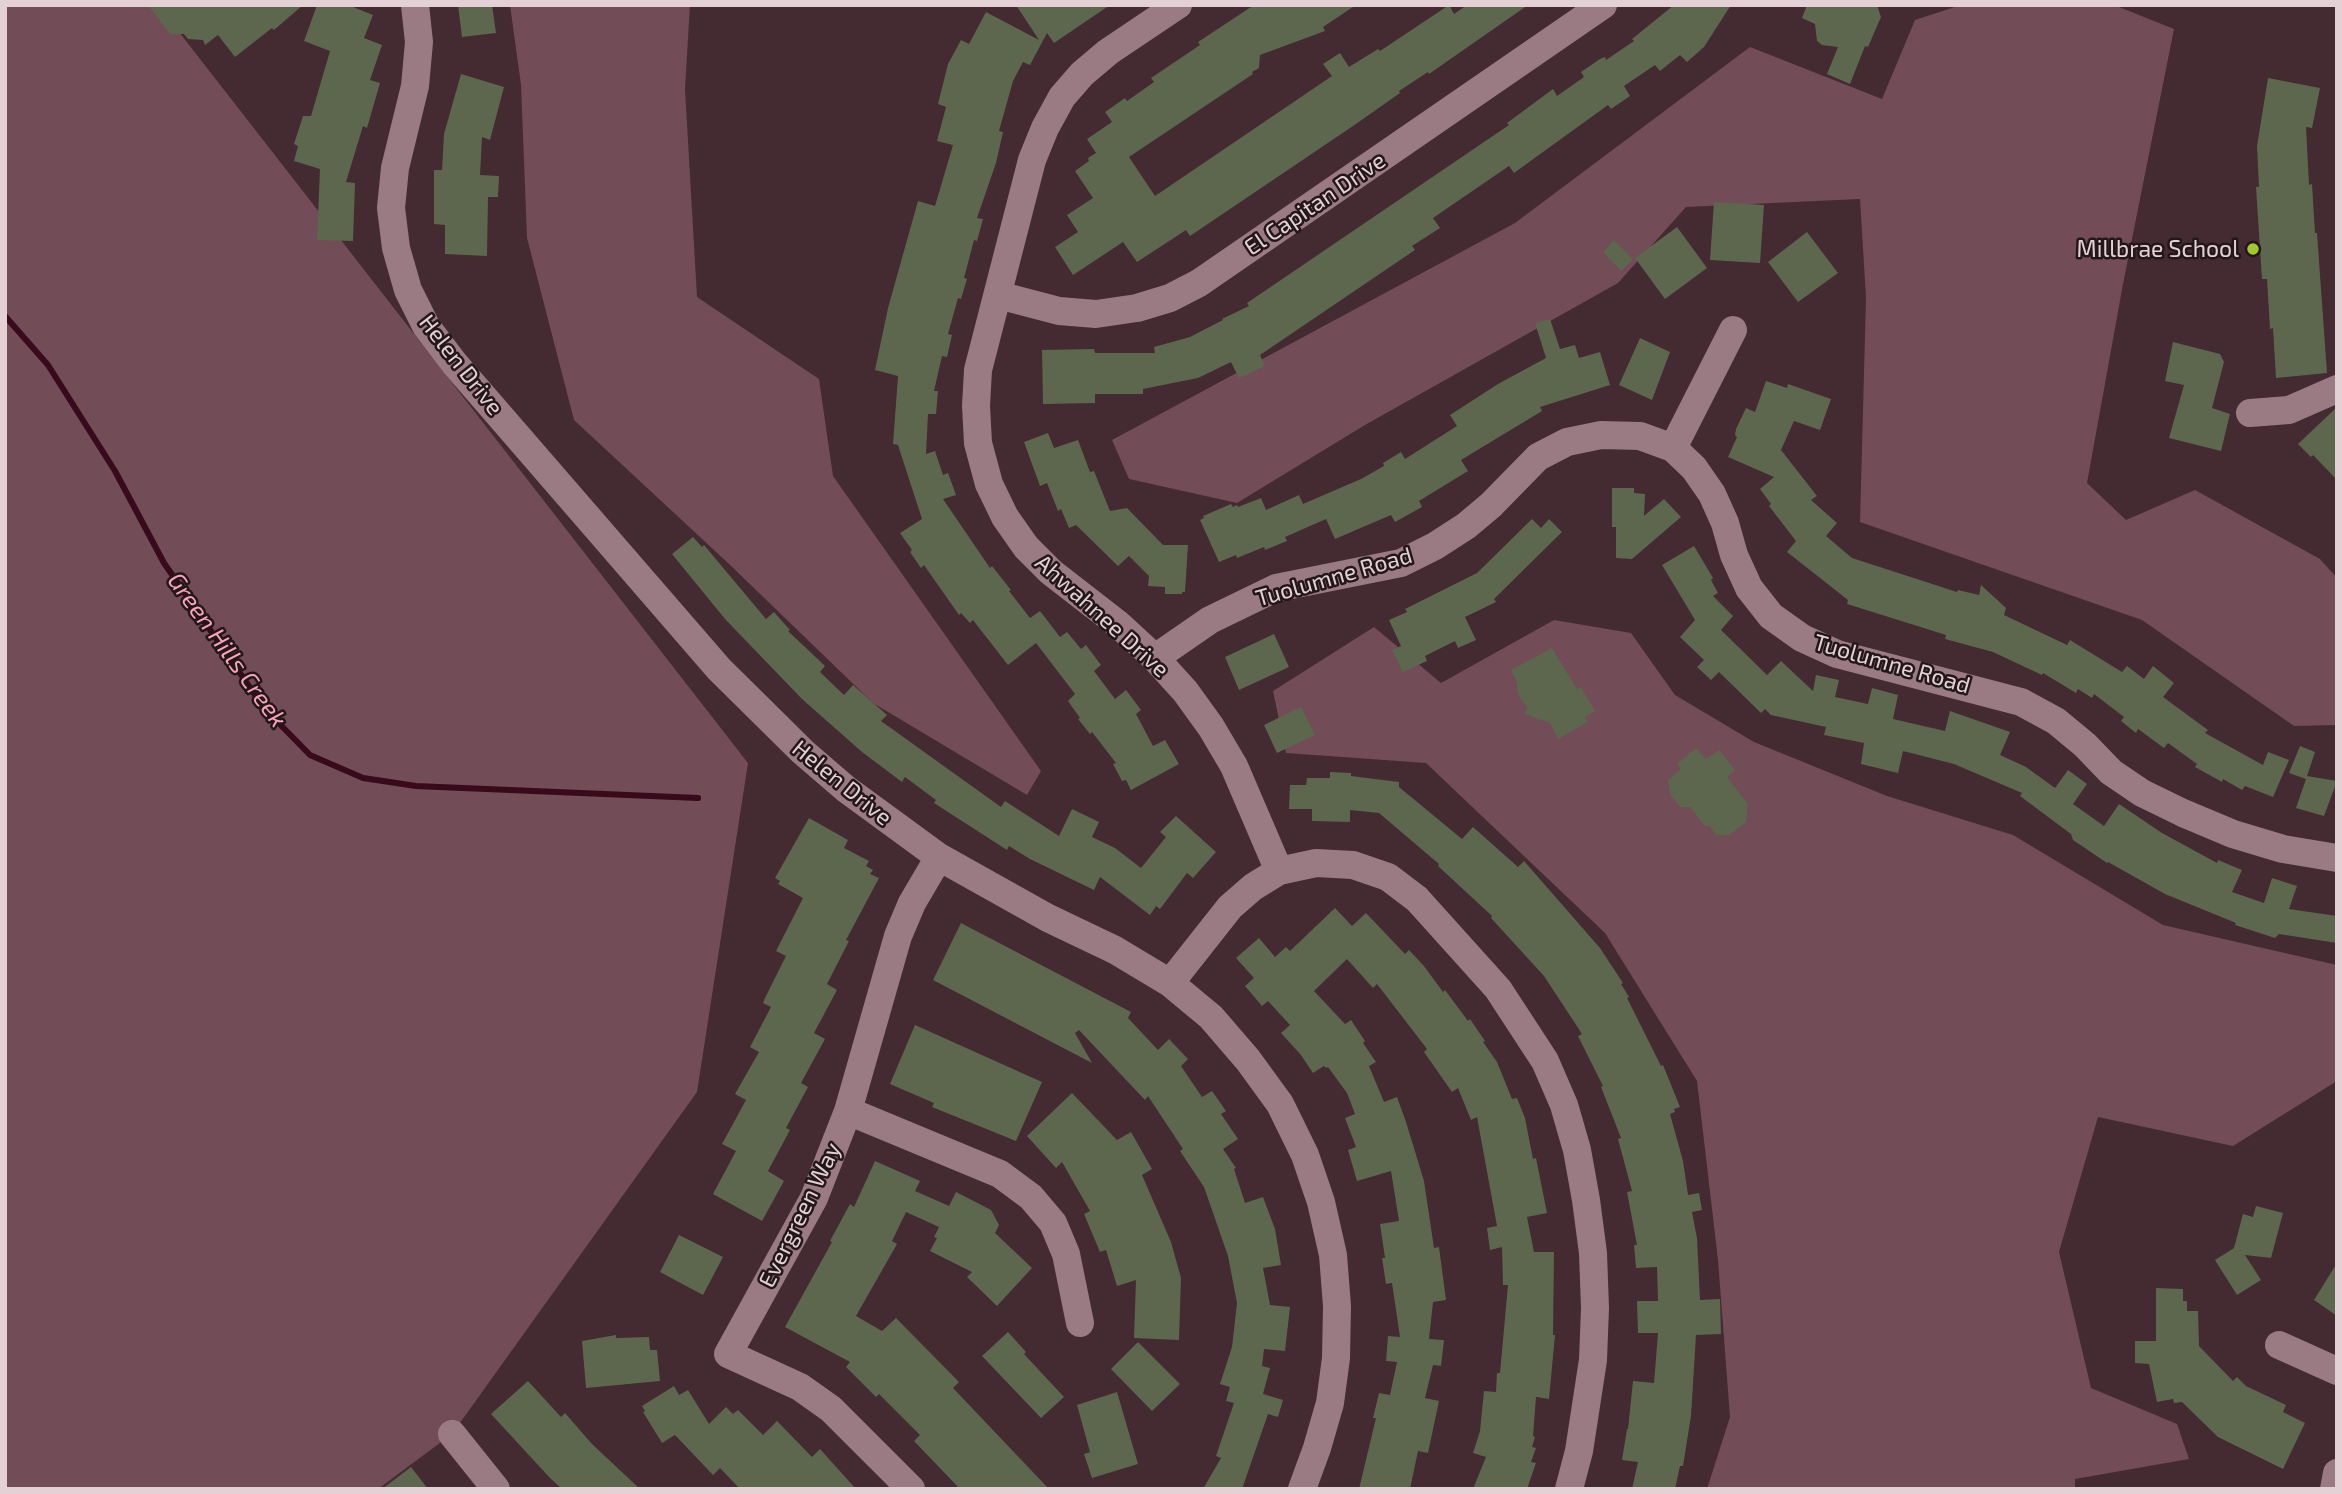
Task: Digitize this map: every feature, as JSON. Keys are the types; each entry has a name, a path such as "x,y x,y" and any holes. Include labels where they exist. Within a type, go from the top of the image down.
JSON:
{"street":[{"name":"Helen Drive","path":"415,5 419,42 415,86 395,169 391,208 396,248 408,290 426,326 454,363 657,597 762,713 803,752 846,789 939,857 992,889 1115,950 1170,983 1211,1017 1248,1060 1280,1104 1305,1155 1321,1202 1333,1255 1337,1306 1336,1357 1330,1403 1302,1489"},
{"name":"Ahwahnee Drive","path":"1178,5 1108,52 1082,74 1062,97 1045,128 1032,160 978,370 978,443 989,484 1005,517 1026,547 1051,572 1118,624 1155,658 1185,691 1211,727 1234,766 1279,871"},
{"name":"El Capitan Drive","path":"998,295 1059,311 1096,314 1137,308 1170,298 1199,283 1603,5"},
{"path":"1673,448 1733,330"},
{"path":"2250,413 2289,410 2337,389"},
{"name":"Tuolumne Road","path":"1155,658 1210,620 1276,588 1401,563 1436,545 1475,519 1538,457 1567,442 1601,435 1640,436 1673,448 1694,468 1712,494 1749,588 1771,616 1802,638 1837,654 2021,702 2056,721 2085,745 2111,772 2142,793 2233,834 2283,849 2337,858"},
{"name":"Evergreen Way","path":"911,1489 831,1409 800,1387 728,1354 814,1198 848,1111 898,936 912,903 939,857"},
{"path":"1170,983 1230,907 1253,887 1279,871 1316,863 1353,865 1388,877 1417,899 1483,971 1521,1021 1545,1061 1564,1105 1577,1150 1593,1253 1595,1308 1593,1360 1579,1451 1569,1489"},
{"path":"848,1111 1000,1174 1031,1197 1053,1223 1066,1254 1080,1323"},
{"path":"2279,1345 2337,1371"},
{"path":"452,1434 496,1489"},
{"path":"2334,1489 2337,1473"}],"shaded area":[{"path":"5,5 158,5 748,763 697,1092 452,1434 378,1489 5,1489"},
{"path":"510,5 690,5 685,89 697,297 819,379 833,476 1041,771 1027,795 873,703 574,420 527,238 521,85"},
{"path":"1961,5 2114,5 2174,29 2087,483 2126,520 2195,490 2320,559 2337,578 2337,725 2294,726 2142,620 1860,522 1866,298 1860,199 1686,207 1618,283 1365,425 1237,503 1129,479 1112,440 1515,223 1750,47 1882,99 1915,20"},
{"path":"1554,620 1631,633 1675,695 1754,742 1887,796 2013,835 2163,925 2337,965 2337,1081 2233,1146 2098,1117 2059,1252 2091,1388 2177,1424 2189,1459 2075,1479 2075,1489 1707,1489 1730,1417 1718,1260 1697,1081 1605,933 1426,763 1286,753 1273,691 1374,627 1441,683"}],"building":[{"path":"148,5 303,5 274,30 272,28 235,57 218,35 205,45 203,40 188,39 184,34 170,34"},
{"path":"317,5 348,5 373,15 364,38 382,45 370,80 380,83 367,128 363,126 346,182 355,183 353,241 317,240 320,169 294,161 298,146 294,144 303,116 311,116 330,51 304,41"},
{"path":"458,5 492,5 496,33 462,37"},
{"path":"1016,5 1110,5 1054,43 1047,33 1030,65 1023,62 1013,81 999,131 1003,132 996,163 977,218 983,219 977,241 974,240 964,278 967,279 961,299 958,298 948,334 952,335 947,357 942,356 934,391 938,391 936,414 928,414 926,454 935,451 943,475 948,473 956,495 943,499 990,568 992,566 1030,618 1040,611 1060,637 1067,632 1081,649 1086,645 1101,665 1094,671 1115,699 1126,690 1141,710 1136,714 1153,746 1165,740 1179,764 1131,790 1126,780 1122,781 1113,764 1116,763 1078,719 1080,718 1068,701 1075,694 1036,643 1008,665 973,620 970,623 961,613 959,615 924,565 921,568 910,552 912,550 900,533 922,519 898,445 893,444 898,376 875,370 888,308 918,201 935,206 953,145 937,141 946,107 938,104 948,64 961,40 969,44 986,12 1039,40"},
{"path":"1254,5 1356,5 1323,27 1325,31 1260,55 1259,68 1252,72 1253,74 1129,157 1155,196 1332,76 1323,64 1340,53 1349,67 1378,49 1380,51 1449,5 1454,14 1467,5 1528,5 1190,236 1186,230 1137,262 1123,242 1073,275 1055,247 1078,232 1067,215 1093,198 1075,171 1096,153 1087,139 1112,122 1105,112 1125,98 1127,101 1154,82 1151,78 1200,45 1198,42"},
{"path":"1674,5 1731,5 1704,47 1687,62 1680,55 1660,71 1655,65 1624,86 1630,96 1611,109 1608,105 1514,173 1509,166 1433,218 1440,228 1412,246 1415,250 1260,355 1265,366 1239,378 1231,362 1198,378 1143,389 1143,394 1095,394 1095,403 1043,404 1042,350 1094,349 1095,353 1155,353 1154,347 1190,337 1249,306 1247,303 1509,125 1507,123 1553,89 1557,96 1584,77 1581,72 1600,59 1605,57 1606,60 1634,41 1632,39"},
{"path":"1807,5 1877,5 1881,17 1868,47 1865,46 1850,84 1827,74 1838,47 1822,45 1817,41 1815,24 1802,18"},
{"path":"461,74 504,87 490,140 482,137 480,175 499,176 498,197 488,197 487,256 445,254 445,225 434,224 434,170 442,170 444,134"},
{"path":"2268,78 2320,88 2312,128 2306,127 2327,373 2276,378 2267,279 2262,279 2256,187 2259,187 2257,146"},
{"path":"1714,202 1764,205 1760,263 1710,260"},
{"path":"1677,227 1707,268 1665,299 1635,258"},
{"path":"1807,232 1838,273 1798,302 1768,262"},
{"path":"1614,240 1633,259 1621,271 1603,252"},
{"path":"1550,319 1560,349 1575,345 1579,358 1600,352 1610,385 1540,407 1542,411 1461,460 1468,471 1419,501 1422,507 1395,522 1391,515 1335,539 1326,519 1285,537 1287,541 1265,550 1264,547 1219,562 1200,520 1203,516 1231,504 1238,507 1261,498 1266,510 1299,495 1303,504 1361,479 1401,452 1405,459 1457,426 1450,415 1498,384 1546,358 1535,323"},
{"path":"1640,338 1670,352 1652,400 1619,385"},
{"path":"2173,342 2220,354 2224,362 2212,408 2230,414 2221,451 2169,438 2184,385 2165,381"},
{"path":"1766,381 1787,388 1788,384 1831,399 1820,430 1794,421 1781,450 1817,496 1811,500 1837,523 1826,536 1852,558 1957,592 1958,590 1979,595 1981,585 2006,608 2004,615 2067,645 2070,640 2122,672 2127,666 2144,679 2153,666 2174,683 2163,697 2208,730 2205,733 2263,765 2268,752 2289,760 2273,797 2245,786 2242,790 2195,767 2197,764 2168,743 2164,748 2138,729 2136,733 2121,721 2124,717 2094,694 2092,698 2078,689 2076,693 2043,673 2042,675 1993,652 1945,639 1946,635 1847,604 1848,600 1787,552 1796,541 1769,506 1771,504 1760,489 1774,477 1728,457 1737,437 1736,429 1746,408 1755,412"},
{"path":"2337,407 2337,480 2298,444"},
{"path":"1048,433 1054,448 1078,440 1090,472 1094,471 1110,511 1127,508 1163,545 1188,545 1185,592 1165,594 1165,587 1148,586 1149,576 1129,556 1118,566 1076,525 1069,528 1061,509 1058,511 1047,483 1040,486 1024,442"},
{"path":"1612,488 1634,488 1634,493 1645,494 1644,516 1664,499 1681,517 1632,559 1616,558 1616,527 1612,527"},
{"path":"1532,519 1541,528 1549,519 1562,532 1494,599 1496,602 1465,617 1476,640 1458,648 1455,641 1425,656 1427,661 1403,672 1392,650 1401,646 1389,620 1407,612 1405,609 1477,573"},
{"path":"693,537 702,547 704,545 766,619 774,612 790,630 788,631 825,666 820,672 844,695 853,685 887,715 881,721 1001,807 1005,801 1059,836 1072,809 1099,822 1092,837 1115,848 1141,868 1166,837 1160,832 1176,816 1216,852 1193,878 1187,873 1160,909 1156,906 1150,915 1100,877 1094,890 1009,846 1007,850 934,803 936,800 905,777 902,782 862,752 802,699 725,619 672,554"},
{"path":"1694,546 1713,578 1711,580 1718,593 1713,596 1733,616 1721,630 1767,675 1781,661 1813,691 1816,675 1839,680 1835,697 1868,704 1872,688 1898,695 1893,719 1945,731 1950,711 2010,732 2000,755 2026,767 2055,788 2068,770 2087,784 2073,804 2104,826 2119,804 2162,833 2217,863 2218,860 2242,870 2232,892 2264,903 2272,878 2297,886 2289,909 2337,916 2337,943 2279,934 2275,938 2235,925 2236,923 2165,894 2107,863 2073,840 2071,834 2020,796 2022,793 1954,764 1903,751 1898,773 1861,764 1864,743 1824,735 1826,727 1771,715 1765,709 1761,713 1719,672 1711,680 1697,667 1704,660 1680,637 1695,620 1662,565"},
{"path":"1274,634 1289,667 1239,690 1225,657"},
{"path":"1552,648 1577,689 1581,687 1595,711 1585,717 1588,722 1558,739 1550,723 1525,714 1527,707 1518,695 1516,680 1511,670"},
{"path":"1301,707 1315,735 1277,753 1264,725"},
{"path":"2300,746 2315,752 2307,776 2337,781 2324,816 2296,808 2306,779 2289,773"},
{"path":"1696,748 1706,759 1719,750 1735,770 1727,777 1748,804 1746,822 1729,835 1716,835 1690,807 1680,807 1670,794 1668,780 1681,769 1677,764"},
{"path":"1330,772 1399,782 1399,787 1462,839 1473,827 1518,867 1524,861 1600,948 1623,983 1621,984 1629,997 1627,998 1661,1066 1663,1065 1680,1107 1670,1114 1683,1161 1688,1195 1699,1193 1702,1210 1692,1212 1697,1238 1700,1300 1720,1299 1721,1334 1696,1335 1691,1416 1683,1466 1680,1466 1675,1489 1632,1489 1638,1462 1622,1460 1633,1381 1654,1383 1658,1333 1638,1333 1637,1301 1658,1301 1657,1267 1636,1268 1634,1245 1637,1245 1627,1192 1632,1191 1618,1139 1621,1138 1601,1087 1603,1086 1578,1036 1582,1034 1544,976 1492,916 1438,866 1439,864 1379,813 1350,810 1350,822 1312,821 1312,809 1289,809 1290,785 1306,785 1307,778 1330,778"},
{"path":"809,818 848,840 844,848 869,861 866,866 873,870 870,874 879,878 846,940 849,941 827,984 837,990 814,1033 825,1039 801,1083 808,1087 786,1128 790,1130 768,1171 784,1181 762,1221 713,1194 736,1151 722,1144 746,1100 735,1094 759,1052 750,1047 771,1007 763,1003 786,956 776,951 803,898 778,884 780,881 775,878"},
{"path":"1335,908 1352,926 1366,913 1405,954 1409,950 1424,966 1468,1021 1470,1019 1485,1041 1483,1042 1497,1062 1512,1099 1517,1098 1525,1118 1547,1213 1527,1217 1534,1252 1554,1252 1555,1335 1549,1399 1536,1397 1535,1437 1532,1447 1536,1448 1531,1462 1536,1463 1527,1489 1473,1489 1486,1457 1473,1453 1480,1431 1484,1391 1496,1392 1497,1373 1500,1373 1508,1285 1503,1285 1502,1247 1490,1250 1487,1228 1497,1226 1477,1117 1471,1120 1458,1088 1452,1092 1424,1052 1427,1049 1377,984 1373,988 1347,959 1314,991 1345,1024 1351,1020 1365,1041 1363,1043 1376,1062 1369,1066 1384,1102 1397,1097 1424,1181 1434,1248 1439,1247 1446,1300 1433,1302 1429,1339 1444,1340 1441,1366 1433,1365 1425,1398 1439,1401 1428,1453 1418,1451 1410,1489 1359,1489 1376,1418 1373,1418 1379,1393 1390,1395 1397,1362 1386,1361 1388,1336 1400,1337 1392,1283 1386,1284 1380,1224 1399,1221 1391,1171 1357,1181 1348,1150 1356,1147 1345,1118 1355,1114 1347,1093 1328,1067 1324,1066 1313,1073 1281,1033 1290,1025 1268,1001 1262,1006 1245,986 1254,978 1236,958 1259,938 1275,957 1286,947 1290,951"},
{"path":"961,923 1131,1012 1128,1018 1158,1050 1169,1039 1188,1059 1181,1066 1202,1097 1212,1091 1226,1111 1221,1114 1238,1139 1223,1149 1236,1168 1234,1169 1245,1203 1263,1197 1275,1229 1281,1265 1263,1268 1270,1305 1290,1307 1285,1351 1264,1349 1262,1366 1270,1368 1263,1394 1283,1400 1278,1417 1268,1414 1242,1489 1203,1489 1221,1458 1216,1456 1234,1403 1226,1401 1230,1387 1220,1384 1232,1347 1237,1303 1228,1256 1204,1187 1148,1096 1145,1100 1079,1030 1075,1033 1092,1063 933,980"},
{"path":"915,1025 1042,1082 1016,1141 932,1107 934,1103 890,1084"},
{"path":"1072,1093 1117,1140 1131,1132 1152,1169 1142,1175 1171,1242 1181,1278 1179,1340 1134,1338 1136,1280 1117,1286 1106,1250 1100,1252 1084,1214 1090,1211 1062,1162 1056,1168 1027,1136"},
{"path":"875,1161 920,1181 915,1191 949,1206 956,1192 991,1210 999,1225 995,1233 1032,1268 997,1306 967,1277 972,1272 930,1251 939,1227 906,1212 892,1241 897,1244 856,1316 882,1331 896,1318 959,1382 953,1388 1049,1489 960,1489 914,1441 920,1435 879,1394 876,1397 846,1367 850,1362 785,1327 850,1204 854,1207"},
{"path":"2256,1206 2283,1213 2271,1258 2245,1255 2261,1280 2237,1295 2215,1260 2234,1248 2243,1214 2253,1217"},
{"path":"679,1235 723,1257 703,1295 660,1272"},
{"path":"2337,1263 2337,1316 2314,1300"},
{"path":"2156,1288 2183,1289 2183,1301 2187,1301 2187,1311 2198,1311 2199,1346 2233,1381 2237,1377 2246,1386 2286,1405 2283,1412 2305,1423 2283,1469 2218,1437 2182,1402 2174,1403 2173,1399 2157,1402 2149,1364 2135,1363 2135,1341 2156,1341"},
{"path":"1008,1332 1026,1352 1024,1354 1064,1397 1041,1418 982,1356"},
{"path":"616,1335 616,1338 649,1337 650,1350 657,1350 660,1381 586,1388 582,1341"},
{"path":"1138,1342 1180,1384 1152,1411 1111,1369"},
{"path":"528,1381 561,1417 565,1413 592,1444 640,1489 562,1489 550,1478 491,1414"},
{"path":"674,1386 679,1395 688,1390 709,1424 726,1407 733,1414 738,1410 763,1435 777,1421 812,1457 820,1449 856,1489 740,1489 720,1468 713,1475 675,1435 662,1443 643,1412 645,1411 642,1406"},
{"path":"1117,1392 1138,1464 1092,1478 1084,1454 1090,1452 1077,1405"},
{"path":"411,1467 428,1489 382,1489"}],"waterway":[{"name":"Green Hills Creek","path":"5,316 48,365 115,471 164,563 264,708 310,755 363,778 416,786 698,798"}],"place":[{"name":"Millbrae School","path":"2253,249"}]}
